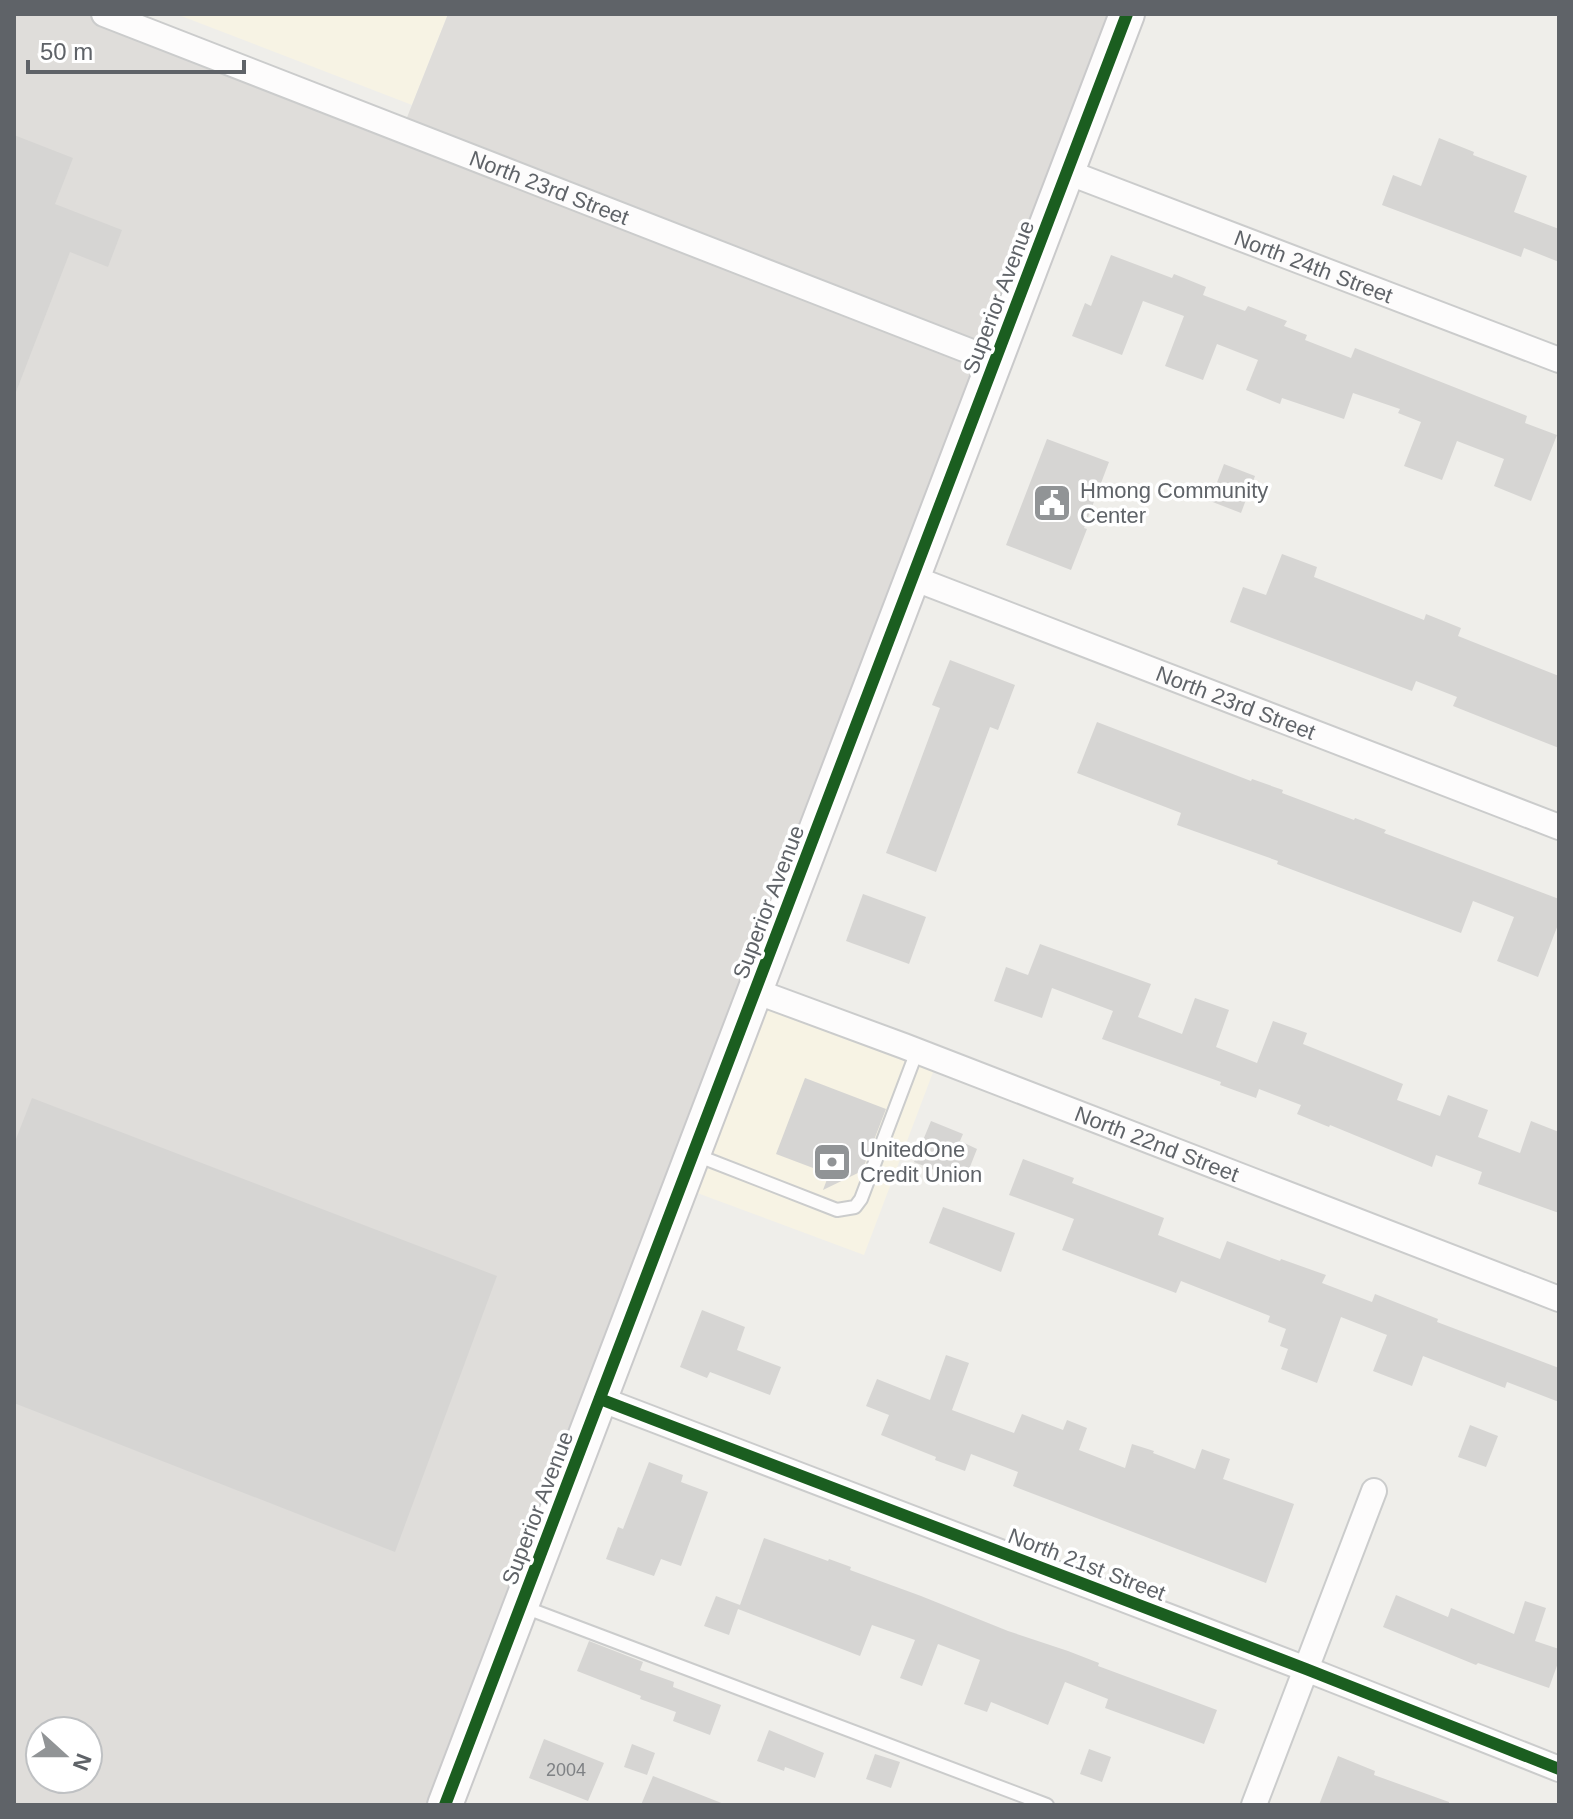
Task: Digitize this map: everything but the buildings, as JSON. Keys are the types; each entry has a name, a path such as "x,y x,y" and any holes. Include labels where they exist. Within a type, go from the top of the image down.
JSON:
{"street":[{"name":"North 23rd Street","path":"104,14 995,361"},
{"name":"Superior Avenue","path":"445,1805 1127,14"},
{"name":"North 24th Street","path":"1067,172 1559,360"},
{"name":"North 23rd Street","path":"913,578 1559,827"},
{"name":"North 22nd Street","path":"755,991 1559,1299"},
{"name":"North 21st Street","path":"600,1399 1559,1769"},
{"path":"1254,1805 1374,1491"}],"lane":[{"path":"693,1153 837,1210 855,1207 861,1199 917,1051"},
{"path":"521,1606 1047,1805"}],"shaded area":[{"path":"14,14 104,14 402,130 448,14 1127,14 445,1805 14,1805"},
{"path":"176,14 448,14 412,105"},
{"path":"755,991 938,1059 864,1255 681,1187"}],"cycle path":[{"path":"445,1805 1127,14"},
{"path":"600,1399 1559,1769"}],"place":[{"name":"Hmong Community Center","path":"1052,503"},
{"name":"UnitedOne Credit Union","path":"832,1162"}]}
